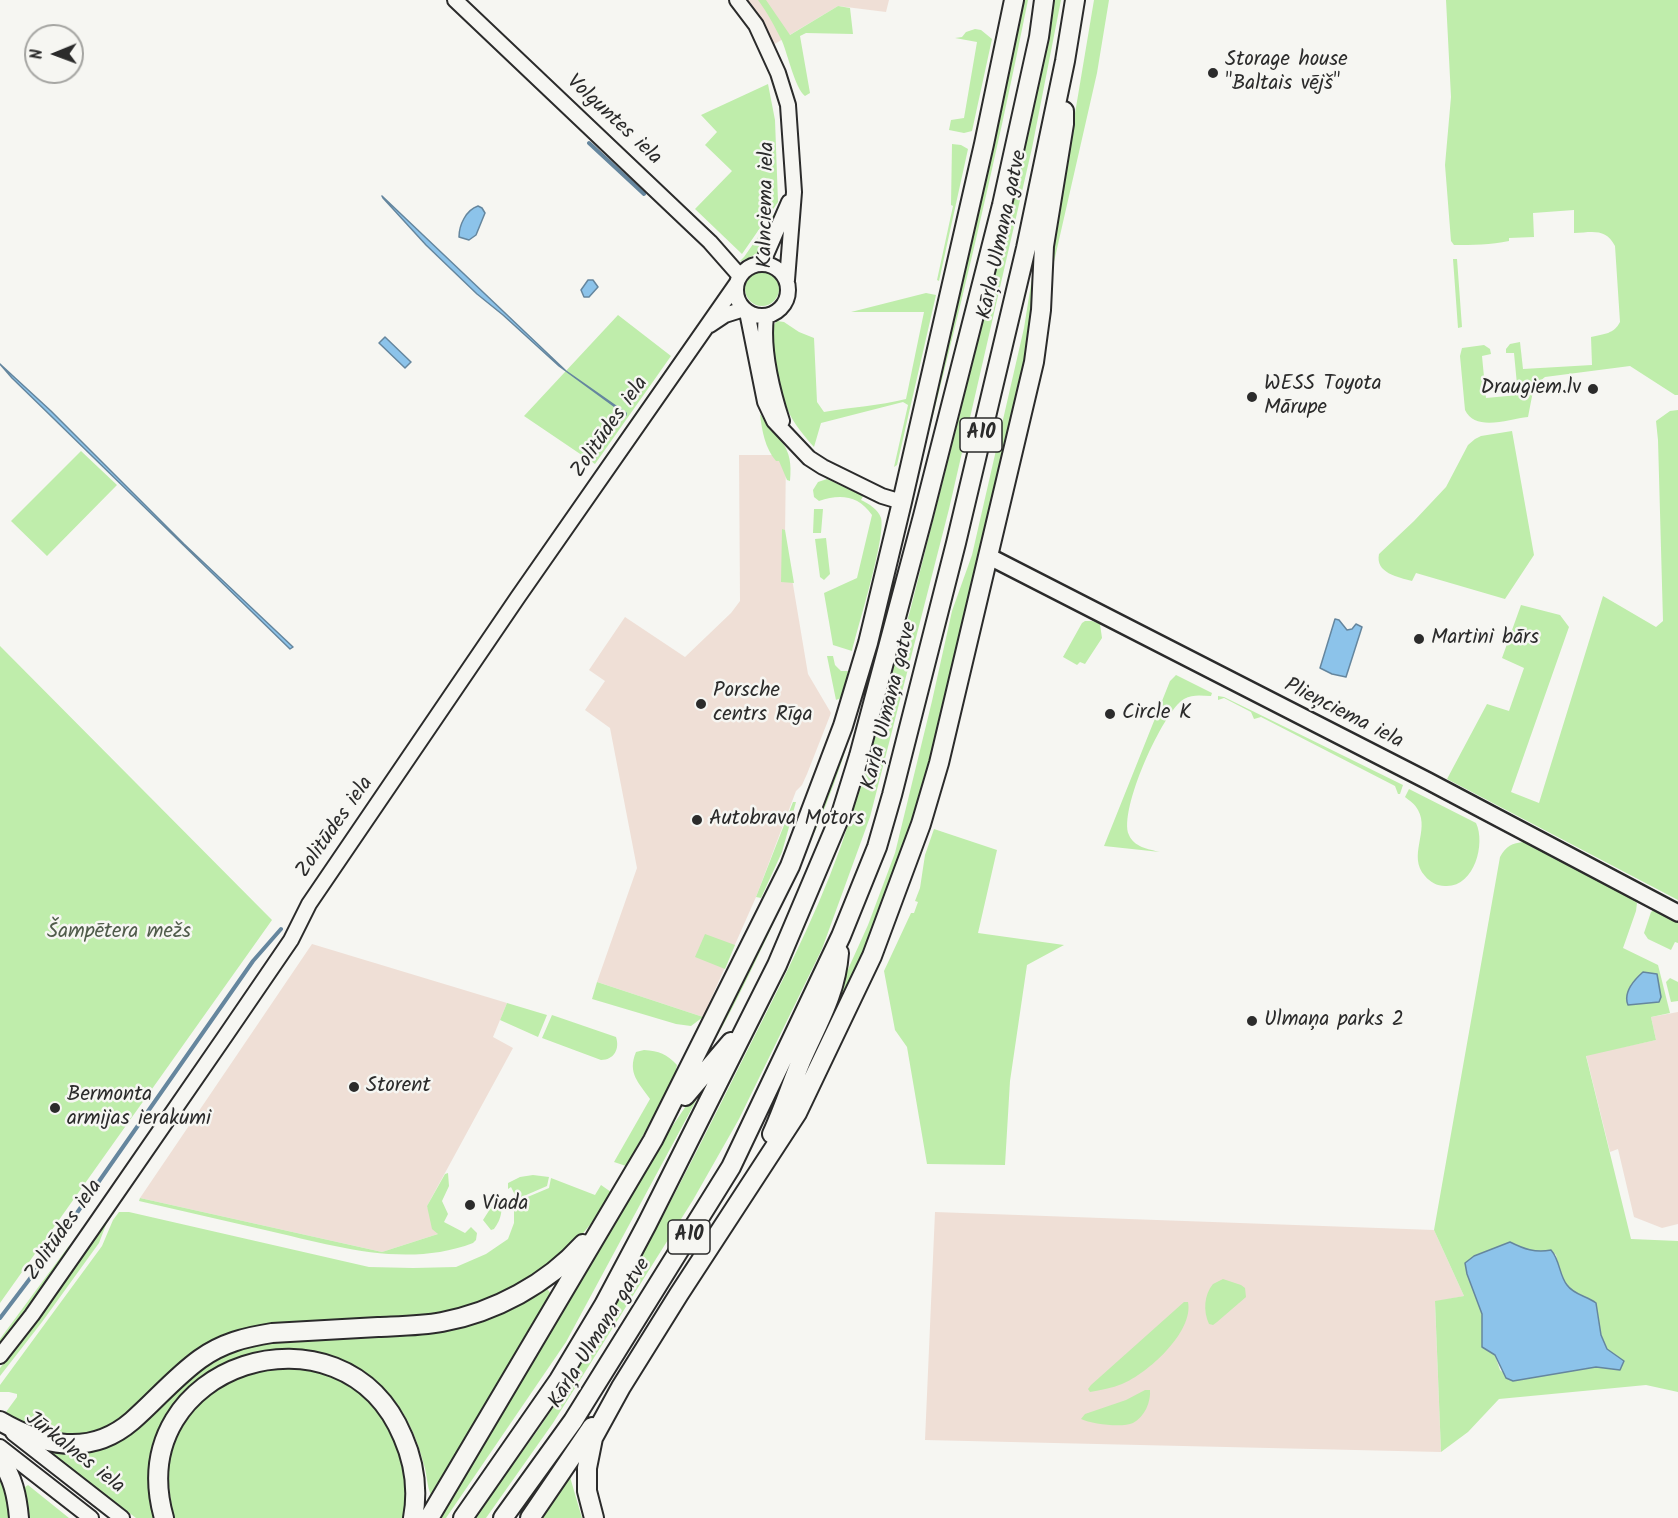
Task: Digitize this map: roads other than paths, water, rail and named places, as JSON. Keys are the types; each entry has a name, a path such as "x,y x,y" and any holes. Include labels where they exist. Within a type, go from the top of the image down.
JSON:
{"highway":[{"path":"429,1518 653,1140 790,866 843,726 868,643 984,144 1014,0"},
{"name":"Kārļa Ulmaņa gatve","path":"463,1518 559,1380 604,1305 789,941 840,814 923,516 1002,205 1039,37 1044,0"},
{"name":"Kārļa Ulmaņa gatve","path":"503,1518 573,1421 730,1167 841,936 877,848 956,543 1026,248 1065,61 1075,0"},
{"path":"530,1518 621,1387 746,1189 797,1113 872,956 921,824 939,763 1034,363 1041,310 1044,246 1064,124 1065,61"},
{"path":"746,1189 780,1116 801,1061 829,1003 838,968 841,936"},
{"path":"653,1140 700,1076 748,1023"},
{"path":"0,1422 47,1442 84,1443 112,1434 127,1425 192,1365 210,1352 250,1336 422,1325 440,1323 476,1313 510,1299 556,1270 569,1259 612,1211"},
{"path":"164,1518 159,1487 161,1454 165,1439 178,1414 202,1388 229,1371 257,1361 287,1358 318,1363 348,1374 361,1382 384,1403 399,1427 411,1461 415,1487 413,1518"},
{"path":"594,1518 588,1491 587,1468 593,1438 621,1387"},
{"path":"0,1459 11,1479 19,1518"}],"main road":[{"name":"Plieņciema iela","path":"988,556 1678,913"}],"street":[{"name":"Volguntes iela","path":"455,0 710,242 738,280"},
{"name":"Kalnciema iela","path":"737,0 756,25 778,73 788,105 794,192 787,280"},
{"path":"762,264 794,192"},
{"path":"745,311 756,316 766,316 781,309 789,290 787,280 781,272 772,266 762,264 753,266 738,280 737,297 745,311 765,402 774,421 809,458 823,467 882,496 902,502"},
{"name":"Zolitūdes iela","path":"709,326 711,317 738,280"},
{"name":"Zolitūdes iela","path":"0,1356 32,1315 114,1199 291,940 309,904 518,597 709,326 725,315 745,311"},
{"path":"766,316 764,333 776,401 787,434"},
{"name":"Jūrkalnes iela","path":"0,1422 123,1518"},
{"name":"Jūrkalnes iela","path":"0,1447 91,1518"}],"water":[{"path":"382,196 566,371 626,415 559,366 477,294 426,245"},
{"path":"478,206 485,213 476,235 469,240 459,237 464,218"},
{"path":"588,280 593,280 598,287 589,297 584,297 581,290"},
{"path":"385,337 411,362 405,368 379,343"},
{"path":"0,364 51,411 184,544 293,647 290,649"},
{"path":"1335,619 1339,620 1347,630 1352,629 1356,624 1362,627 1346,677 1320,668"},
{"path":"1643,972 1657,974 1661,997 1659,1002 1628,1005 1628,991"},
{"path":"1510,1242 1530,1250 1551,1250 1567,1285 1573,1291 1596,1303 1601,1335 1607,1349 1624,1361 1620,1370 1596,1367 1513,1381 1506,1378 1495,1355 1482,1347 1482,1314 1465,1263 1474,1256"}],"waterway":[{"path":"589,143 644,194"},
{"path":"0,1318 44,1260 253,961 281,929"}],"place":[{"name":"Storage house \"Baltais vējš\"","path":"1213,73"},
{"name":"Draugiem.lv","path":"1593,389"},
{"name":"WESS Toyota Mārupe","path":"1252,397"},
{"name":"Martini bārs","path":"1419,639"},
{"name":"Porsche centrs Rīga","path":"701,704"},
{"name":"Circle K","path":"1110,714"},
{"name":"Autobrava Motors","path":"697,820"},
{"name":"Ulmaņa parks 2","path":"1252,1021"},
{"name":"Storent","path":"354,1087"},
{"name":"Bermonta armijas ierakumi","path":"55,1108"},
{"name":"Viada","path":"470,1205"}],"park label":[{"name":"Šampētera mežs","path":"119,933"}]}
